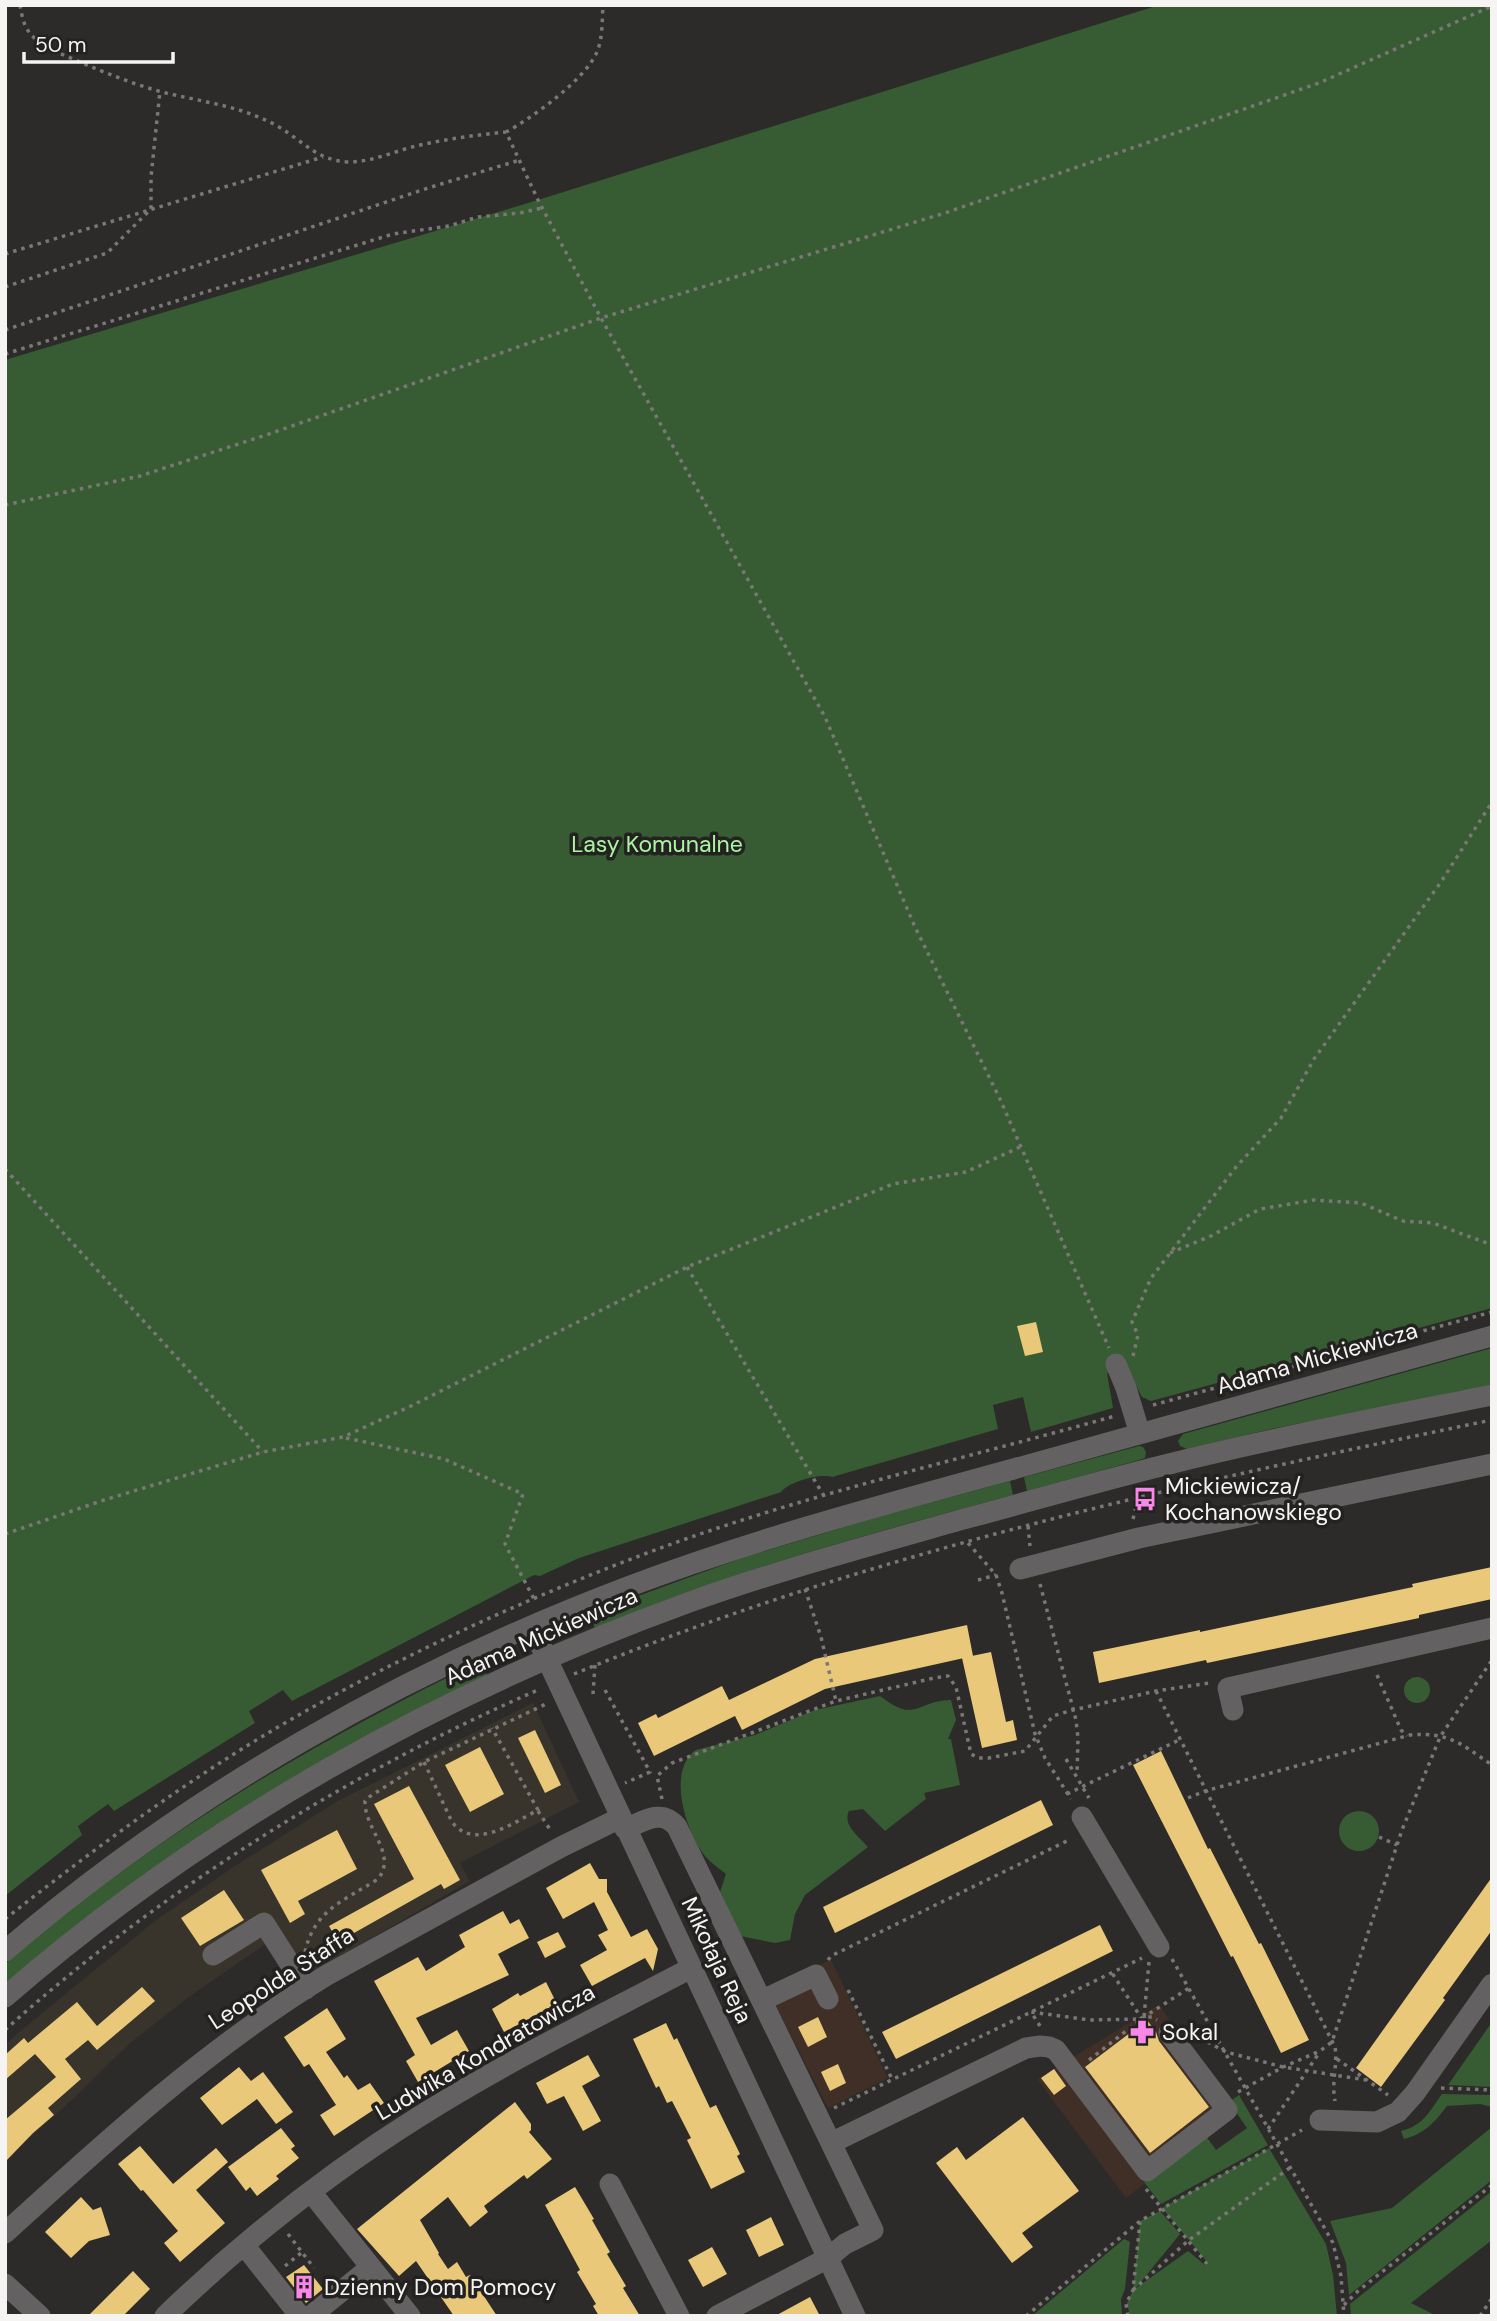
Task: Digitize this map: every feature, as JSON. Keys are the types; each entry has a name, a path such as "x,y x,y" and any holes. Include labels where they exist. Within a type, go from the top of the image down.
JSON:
{"street":[{"name":"Adama Mickiewicza","path":"5,1951 120,1861 206,1801 335,1723 531,1627 626,1588 778,1535 1492,1336"},
{"path":"1116,1364 1165,1465"},
{"name":"Adama Mickiewicza","path":"5,1997 135,1894 252,1813 415,1721 546,1660 688,1603 787,1570 1165,1465 1492,1395"},
{"path":"1028,1567 1139,1538 1492,1464"},
{"name":"Mikołaja Reja","path":"531,1627 855,2316"},
{"path":"1233,1710 1228,1688 1492,1629"},
{"path":"664,1816 677,1827 873,2230 845,2244 828,2258 717,2316"},
{"name":"Leopolda Staffa","path":"5,2233 129,2120 240,2033 309,1986 561,1847 623,1824 664,1816"},
{"path":"1086,1823 1159,1947"},
{"path":"212,1955 264,1923 309,1986"},
{"name":"Ludwika Kondratowicza","path":"165,2316 244,2245 311,2192 398,2130 502,2067 691,1968"},
{"path":"763,2000 816,1975 828,1999"},
{"path":"1329,2121 1377,2122 1392,2117 1404,2107 1492,1984"},
{"path":"831,2143 1027,2048 1046,2046 1056,2050 1147,2171 1227,2110 1169,2033"},
{"path":"610,2184 678,2316"},
{"path":"311,2192 410,2316"},
{"path":"244,2245 300,2316"},
{"path":"311,2316 371,2267"},
{"path":"5,2284 40,2316"}],"path":[{"path":"20,5 23,25 36,40 82,62 160,91 247,112 278,126 323,157 350,162 468,136 506,132 533,118 583,74 597,54 604,5"},
{"path":"5,505 140,476 601,318 945,213 1319,83 1492,6"},
{"path":"5,287 107,253 151,209 151,177 160,91"},
{"path":"506,132 601,318 825,717 915,927 1000,1098 1116,1364 1133,1359 1138,1335 1132,1322 1151,1278 1236,1167 1281,1118 1314,1059 1441,882 1492,802"},
{"path":"5,254 323,157"},
{"path":"5,330 520,160"},
{"path":"5,354 393,234 449,226 478,217 520,214 543,208"},
{"path":"5,1534 104,1500 263,1452 344,1437 687,1267 893,1184 966,1172 1020,1147"},
{"path":"5,1169 263,1452"},
{"path":"1169,1253 1211,1236 1260,1209 1314,1200 1361,1203 1403,1221 1433,1223 1492,1245"},
{"path":"687,1267 824,1496"},
{"path":"309,1986 305,1962 309,1937 315,1924 324,1913 377,1879 385,1866 384,1853 364,1812 365,1801 424,1762 492,1728 596,1665 805,1589 968,1543 1209,1480 1492,1420"},
{"path":"344,1437 444,1459 523,1494 505,1544 534,1599"},
{"path":"1028,1527 1028,1567 1073,1710 1078,1738 1077,1777"},
{"path":"968,1543 990,1567 999,1583 1037,1737 1045,1758 1086,1823"},
{"path":"805,1589 821,1637 836,1701"},
{"path":"1368,1657 1401,1730 1407,1735"},
{"path":"1245,2088 1320,2051 1332,2042 1397,1845 1440,1737 1492,1660"},
{"path":"593,1694 596,1665"},
{"path":"657,1776 672,1763 836,1701 948,1676 956,1687 971,1754 978,1758 1025,1751 1053,1716 1073,1710 1156,1691 1209,1683 1228,1688"},
{"path":"5,2031 151,1913 230,1857 404,1755 509,1702 559,1689"},
{"path":"605,1690 650,1772 657,1776"},
{"path":"1026,2316 1140,2221 1277,2143 1329,2121 1337,2059 1332,2042 1156,1691"},
{"path":"424,1762 457,1829 463,1833 480,1834 511,1826 538,1810 492,1728"},
{"path":"1188,1798 1407,1735 1426,1734 1454,1739 1492,1765"},
{"path":"1068,1794 1180,1739"},
{"path":"816,1975 831,1956 1086,1823 1093,1807 1066,1759"},
{"path":"621,1785 650,1772"},
{"path":"657,1776 664,1816"},
{"path":"1378,1837 1397,1845"},
{"path":"1159,1947 1168,1951 1333,2244 1341,2276 1344,2316"},
{"path":"818,2116 1150,1955 1143,2018"},
{"path":"1112,1973 1143,2018"},
{"path":"843,1981 892,2079"},
{"path":"1073,2073 1143,2018 1189,1988"},
{"path":"1031,2012 1090,2020 1143,2018"},
{"path":"1031,2012 1045,2036 1046,2046"},
{"path":"1202,2039 1226,2052 1283,2067 1366,2080"},
{"path":"1268,2129 1320,2051"},
{"path":"1337,2059 1404,2107"},
{"path":"1428,2075 1442,2088 1492,2090"},
{"path":"1133,2290 1189,2240 1291,2167"},
{"path":"1147,2171 1140,2180 1207,2264"},
{"path":"1343,2306 1358,2291 1492,2185"},
{"path":"1128,2316 1127,2302 1133,2290 1140,2221"},
{"path":"284,2230 314,2268"},
{"path":"1479,2316 1492,2298"}],"shaded area":[{"path":"533,1703 579,1802 460,1863 470,1881 308,1975 280,1934 190,1996 130,2043 5,2163 5,2045 19,2032 156,1920 235,1866 336,1802"},
{"path":"831,1960 888,2078 828,2108 767,1989"},
{"path":"1159,2005 1236,2113 1126,2198 1037,2079"}],"green space":[{"name":"Lasy Komunalne","path":"1159,5 1492,5 1492,1308 1151,1401 1142,1397 1125,1366 1107,1373 1113,1408 1031,1432 1023,1397 993,1405 998,1429 832,1477 805,1479 781,1492 579,1558 540,1576 534,1575 292,1701 283,1690 249,1711 255,1723 114,1811 108,1804 78,1826 82,1835 5,1896 5,360 538,200"},
{"path":"1492,1348 1492,1385 1271,1429 1187,1449 1180,1446 1178,1441 1183,1434"},
{"path":"1139,1446 1146,1452 1145,1458 1027,1491 1024,1477"},
{"path":"1010,1481 1013,1495 749,1571 595,1628 589,1614 742,1558"},
{"path":"481,1661 487,1675 359,1741 236,1813 118,1894 5,1984 5,1964 59,1919 173,1835 294,1760"},
{"path":"1417,1677 1426,1681 1430,1690 1426,1699 1417,1703 1408,1699 1404,1690 1408,1681"},
{"path":"880,1696 901,1709 909,1710 951,1700 956,1720 948,1739 951,1739 960,1785 924,1793 926,1799 885,1831 863,1809 849,1811 847,1816 850,1826 868,1847 805,1895 795,1914 790,1940 775,1943 740,1936 720,1892 726,1874 705,1856 691,1833 686,1818 681,1786 687,1759 696,1750 755,1735 815,1710"},
{"path":"1359,1811 1367,1812 1373,1817 1378,1823 1378,1839 1373,1845 1367,1850 1359,1851 1351,1850 1345,1845 1340,1839 1339,1831 1340,1823 1345,1817 1351,1812"},
{"path":"1492,2022 1492,2087 1448,2085"},
{"path":"1442,2094 1492,2095 1492,2107 1480,2104 1447,2106 1428,2127 1404,2139 1401,2131 1421,2121"},
{"path":"1239,2095 1268,2145 1161,2204 1144,2182 1206,2136 1216,2150 1247,2128 1229,2102"},
{"path":"1492,2127 1492,2180 1349,2295 1346,2263 1330,2221 1392,2208"},
{"path":"1269,2148 1326,2244 1333,2275 1337,2316 1130,2316 1127,2303 1133,2290 1140,2221 1160,2211 1180,2234 1136,2288 1188,2251 1207,2264 1162,2208"},
{"path":"1492,2191 1492,2240 1411,2303 1437,2316 1351,2316 1350,2304"},
{"path":"1124,2239 1130,2242 1125,2289 1121,2299 1122,2316 1032,2316"}],"building":[{"path":"1036,1322 1043,1352 1025,1356 1017,1326"},
{"path":"1492,1567 1492,1599 1419,1615 1419,1618 1099,1683 1093,1652 1413,1587 1412,1584"},
{"path":"967,1625 973,1656 825,1689 742,1730 735,1716 654,1756 638,1723 656,1714 658,1718 722,1686 729,1700 815,1659"},
{"path":"991,1652 1006,1722 1013,1720 1017,1740 982,1748 962,1658"},
{"path":"535,1730 561,1785 545,1793 518,1738"},
{"path":"480,1747 504,1794 470,1812 445,1765"},
{"path":"1161,1751 1208,1849 1210,1848 1259,1944 1261,1943 1309,2040 1281,2053 1133,1765"},
{"path":"409,1786 460,1880 444,1889 441,1884 338,1942 329,1926 414,1879 374,1804"},
{"path":"1041,1800 1053,1825 835,1933 823,1907"},
{"path":"337,1830 357,1869 298,1901 305,1914 290,1923 261,1870"},
{"path":"590,1863 599,1879 607,1879 607,1892 631,1937 647,1929 658,1949 653,1971 645,1958 592,1986 580,1965 607,1950 598,1935 608,1930 594,1902 563,1919 546,1888"},
{"path":"1492,1877 1492,1930 1381,2087 1356,2068"},
{"path":"224,1890 244,1920 200,1946 181,1918"},
{"path":"503,1911 510,1924 519,1919 529,1938 498,1954 509,1975 416,2018 431,2045 457,2030 469,2051 418,2082 406,2061 415,2055 374,1981 418,1957 426,1971 465,1947 459,1935"},
{"path":"1100,1925 1113,1951 896,2059 882,2032"},
{"path":"558,1932 566,1947 545,1958 537,1942"},
{"path":"546,1982 557,2004 504,2032 492,2009 518,1993 520,1996"},
{"path":"142,1987 155,2001 97,2050 88,2040 65,2059 81,2079 48,2108 54,2115 5,2162 5,2120 56,2077 35,2054 5,2080 5,2055 24,2038 28,2043 77,2002 97,2026"},
{"path":"327,2008 346,2039 326,2052 344,2078 347,2075 358,2090 370,2083 384,2103 334,2136 320,2115 336,2105 309,2064 304,2067 284,2037"},
{"path":"818,2017 827,2037 808,2047 798,2027"},
{"path":"1147,2020 1159,2041 1209,2107 1150,2153 1085,2067"},
{"path":"666,2023 674,2040 677,2038 710,2108 716,2105 740,2154 737,2156 745,2172 711,2189 687,2140 691,2138 672,2101 667,2103 659,2086 656,2088 633,2039"},
{"path":"588,2055 600,2076 582,2086 601,2121 583,2131 564,2096 547,2104 536,2083"},
{"path":"838,2064 846,2083 830,2091 821,2072"},
{"path":"239,2067 251,2081 263,2072 293,2112 276,2124 257,2099 222,2125 200,2098"},
{"path":"1054,2069 1066,2086 1054,2095 1041,2078"},
{"path":"515,2102 531,2124 529,2132 552,2159 527,2179 524,2175 484,2206 488,2212 470,2227 448,2197 420,2220 448,2269 457,2262 466,2277 470,2275 497,2316 454,2316 416,2261 399,2276 357,2229"},
{"path":"1023,2117 1079,2191 1022,2233 1033,2247 1012,2263 936,2163 957,2147 966,2160"},
{"path":"281,2128 295,2146 291,2149 299,2158 276,2176 279,2179 257,2196 250,2187 246,2191 228,2167"},
{"path":"140,2146 173,2184 216,2148 228,2162 196,2190 225,2223 180,2262 164,2243 178,2231 118,2164"},
{"path":"575,2187 610,2252 607,2254 626,2286 623,2288 640,2316 599,2316 593,2306 596,2304 577,2272 580,2270 545,2205"},
{"path":"81,2197 93,2210 101,2207 110,2235 89,2241 71,2258 45,2232"},
{"path":"771,2217 784,2245 759,2257 746,2230"},
{"path":"712,2247 727,2274 703,2287 688,2260"},
{"name":"Dzienny Dom Pomocy","path":"304,2265 323,2289 306,2303 286,2277"},
{"path":"133,2271 150,2289 123,2316 88,2316"},
{"path":"810,2297 820,2316 775,2316"}],"place":[{"name":"Mickiewicza/ Kochanowskiego","path":"1145,1499"},
{"name":"Sokal","path":"1142,2032"},
{"name":"Dzienny Dom Pomocy","path":"304,2287"}]}
